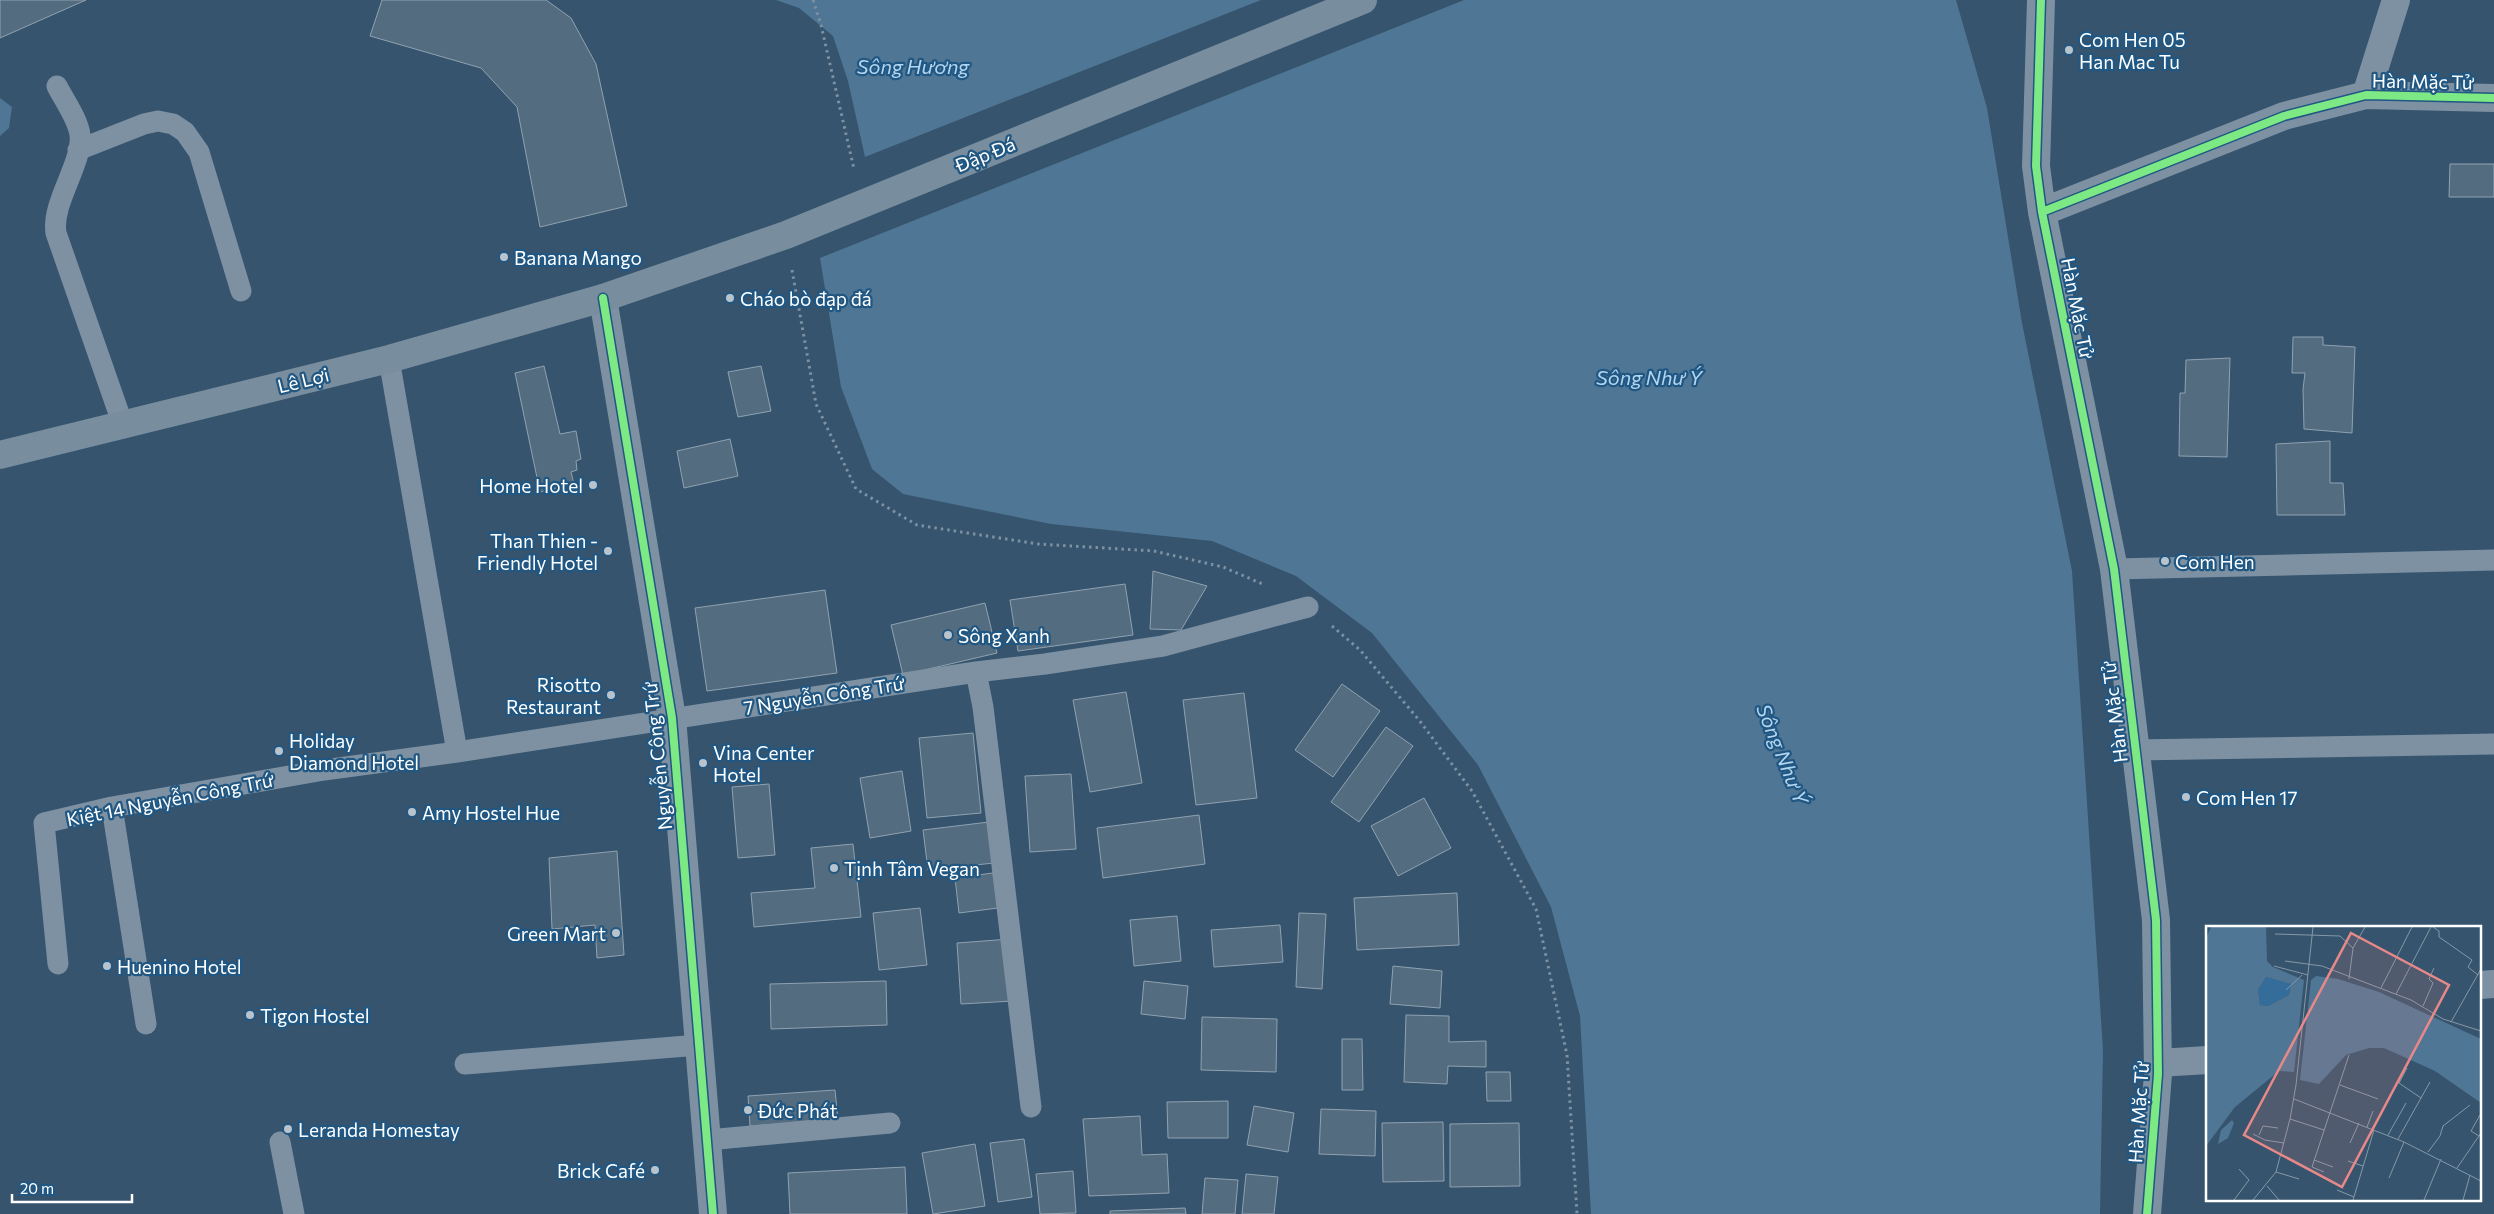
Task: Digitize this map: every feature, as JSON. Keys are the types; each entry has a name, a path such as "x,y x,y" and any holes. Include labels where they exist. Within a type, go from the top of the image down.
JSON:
{"main road":[{"name":"Đập Đá","path":"603,298 786,235 1363,0"},
{"name":"Lê Lợi","path":"0,455 389,359 603,298"}],"street":[{"name":"Hàn Mặc Tử","path":"2041,0 2036,166 2042,212 2114,569 2156,920 2158,1063 2147,1214"},
{"name":"Hàn Mặc Tử","path":"2366,95 2396,0"},
{"name":"Hàn Mặc Tử","path":"2042,212 2284,116 2366,95 2494,98"},
{"name":"Nguyễn Công Trứ","path":"603,298 672,718 713,1214"},
{"path":"2158,1063 2206,1060"}],"lane":[{"path":"57,86 80,135 78,150 54,224 123,425"},
{"path":"78,150 144,124 158,121 173,124 185,132 199,152 241,291"},
{"path":"389,359 457,752"},
{"path":"2114,569 2494,560"},
{"name":"7 Nguyễn Công Trứ","path":"672,718 1163,646 1308,607"},
{"path":"976,672 984,717 1031,1107"},
{"name":"Kiệt 14 Nguyễn Công Trứ","path":"58,964 44,823 112,807 324,770 457,752 672,718"},
{"path":"2135,750 2494,744"},
{"path":"112,807 146,1024"},
{"path":"465,1064 699,1045"},
{"path":"708,1140 890,1123"},
{"path":"280,1142 294,1214"}],"path":[{"path":"812,0 821,25 862,204"},
{"path":"786,235 816,404 856,489 917,525 1038,544 1154,551 1223,567 1263,584 1308,607 1360,650 1419,720 1472,791 1536,909 1567,1054 1577,1214"}],"water":[{"name":"Sông Hương","path":"776,0 1261,0 865,157 848,81 833,36 799,8"},
{"name":"Sông Như Ý","path":"1464,0 1956,0 1987,108 2022,323 2072,571 2103,1050 2100,1214 1591,1214 1580,1016 1551,907 1478,765 1372,633 1296,576 1212,541 1051,524 903,494 872,469 841,387 820,258"},
{"path":"0,98 12,107 9,128 0,136"}],"building":[{"path":"0,0 86,0 0,38"},
{"path":"382,0 546,0 571,18 596,64 627,206 540,227 517,107 481,68 370,36"},
{"path":"2450,164 2494,164 2494,197 2449,197"},
{"path":"2293,337 2323,337 2323,345 2355,347 2352,433 2304,429 2303,389 2305,373 2292,373"},
{"path":"2230,358 2227,457 2179,456 2180,393 2185,393 2186,360"},
{"path":"544,366 560,434 576,431 581,459 576,461 577,470 571,472 574,484 540,492 515,373"},
{"path":"761,366 771,411 738,417 728,372"},
{"path":"730,439 738,476 684,488 677,451"},
{"path":"2330,441 2330,483 2343,483 2345,515 2277,515 2276,444"},
{"path":"1153,571 1207,586 1181,630 1150,629"},
{"path":"1125,584 1133,635 1018,651 1010,600"},
{"path":"825,590 837,673 707,691 695,608"},
{"path":"985,603 997,653 903,675 891,625"},
{"path":"1342,684 1380,711 1333,777 1295,750"},
{"path":"1126,692 1142,783 1090,792 1073,700"},
{"path":"1244,693 1257,798 1196,805 1183,700"},
{"path":"1386,727 1413,746 1359,822 1331,802"},
{"path":"973,733 981,813 927,818 919,738"},
{"path":"902,771 911,831 870,838 860,778"},
{"path":"1071,774 1076,849 1030,852 1025,776"},
{"path":"769,784 775,855 738,858 732,787"},
{"path":"1424,798 1451,848 1398,876 1371,826"},
{"path":"1199,815 1205,864 1103,878 1097,828"},
{"path":"989,822 994,863 928,870 923,830"},
{"name":"Tịnh Tâm Vegan","path":"853,844 861,917 754,927 751,893 815,888 811,848"},
{"path":"617,851 624,955 597,958 595,925 552,929 549,858"},
{"path":"993,873 998,908 959,913 955,878"},
{"path":"1457,893 1459,945 1357,950 1354,898"},
{"path":"920,908 927,965 879,970 873,913"},
{"path":"1299,913 1326,914 1322,989 1296,987"},
{"path":"1177,916 1181,961 1134,966 1130,920"},
{"path":"1280,925 1283,962 1214,967 1211,930"},
{"path":"1010,939 1013,1001 961,1004 957,943"},
{"path":"1393,966 1442,971 1440,1008 1390,1004"},
{"path":"886,981 887,1025 771,1029 770,984"},
{"path":"1144,981 1188,986 1185,1019 1141,1014"},
{"path":"1406,1015 1449,1016 1449,1042 1486,1041 1486,1067 1448,1066 1447,1084 1404,1082"},
{"path":"1202,1017 1277,1019 1276,1072 1201,1070"},
{"path":"1342,1039 1362,1039 1363,1090 1342,1090"},
{"path":"1486,1072 1510,1072 1511,1101 1487,1101"},
{"path":"835,1090 838,1120 750,1126 748,1096"},
{"path":"1228,1101 1228,1138 1168,1138 1167,1102"},
{"path":"1254,1106 1294,1113 1288,1152 1247,1145"},
{"path":"1321,1109 1376,1111 1375,1156 1319,1154"},
{"path":"1140,1116 1142,1155 1167,1154 1169,1193 1089,1196 1083,1119"},
{"path":"1443,1122 1444,1181 1383,1182 1382,1123"},
{"path":"1519,1123 1520,1186 1450,1187 1450,1124"},
{"path":"1024,1139 1032,1197 998,1202 990,1143"},
{"path":"975,1144 985,1206 933,1214 922,1153"},
{"path":"905,1167 907,1214 790,1214 788,1173"},
{"path":"1073,1171 1076,1213 1040,1214 1036,1174"},
{"path":"1246,1174 1278,1177 1274,1214 1242,1214"},
{"path":"1205,1178 1238,1180 1235,1214 1202,1214"},
{"path":"1185,1208 1186,1214 1110,1214 1110,1211"}],"cycle path":[{"path":"2041,0 2036,166 2042,212 2114,569 2156,920 2158,1074 2147,1214"},
{"path":"2042,212 2284,116 2366,95 2494,98"},
{"path":"603,298 672,718 713,1214"}],"place":[{"name":"Com Hen 05 Han Mac Tu","path":"2069,50"},
{"name":"Banana Mango","path":"504,257"},
{"name":"Cháo bò đạp đá","path":"730,298"},
{"name":"Home Hotel","path":"593,485"},
{"name":"Than Thien - Friendly Hotel","path":"608,551"},
{"name":"Com Hen","path":"2165,561"},
{"name":"Sông Xanh","path":"948,635"},
{"name":"Risotto Restaurant","path":"611,695"},
{"name":"Holiday Diamond Hotel","path":"279,751"},
{"name":"Vina Center Hotel","path":"703,763"},
{"name":"Com Hen 17","path":"2186,797"},
{"name":"Amy Hostel Hue","path":"412,812"},
{"name":"Tịnh Tâm Vegan","path":"834,868"},
{"name":"Green Mart","path":"616,933"},
{"name":"Huenino Hotel","path":"107,966"},
{"name":"Tigon Hostel","path":"250,1015"},
{"name":"Đức Phát","path":"748,1110"},
{"name":"Leranda Homestay","path":"288,1129"},
{"name":"Brick Café","path":"655,1170"}]}
